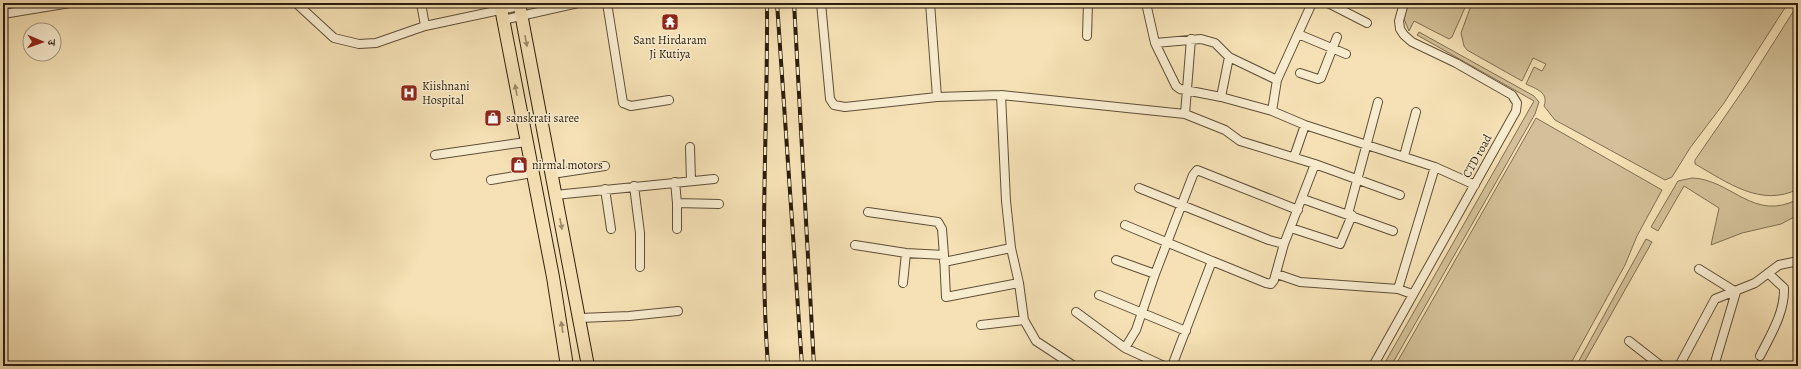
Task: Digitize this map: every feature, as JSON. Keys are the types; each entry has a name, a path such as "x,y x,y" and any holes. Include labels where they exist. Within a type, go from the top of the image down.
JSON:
{"main road":[{"path":"520,9 588,366"},
{"path":"502,11 553,277 567,366"}],"street":[{"path":"3,14 70,3"},
{"path":"296,3 334,38 359,44 376,43 425,26 502,11 578,3"},
{"path":"421,3 425,26"},
{"path":"607,3 623,103 631,106 668,100"},
{"path":"821,3 830,99 834,105 845,107 937,97 1001,95 1184,114 1225,130 1240,141 1315,164 1400,195"},
{"path":"930,3 937,97"},
{"path":"1087,36 1088,3"},
{"path":"1146,3 1155,43 1176,86 1185,90 1221,97 1272,111 1367,145 1404,156 1475,185"},
{"path":"1272,111 1278,80 1312,3"},
{"path":"1328,3 1367,23"},
{"name":"CTD road","path":"1372,366 1475,185 1516,111 1518,103 1512,95 1456,63 1412,42 1404,35 1400,29 1399,21 1404,3"},
{"path":"1298,34 1346,54"},
{"path":"1300,72 1318,79 1321,78 1337,37"},
{"path":"1155,43 1191,39 1201,39 1215,43 1229,57 1278,80"},
{"path":"1184,114 1185,90 1191,39"},
{"path":"1221,97 1229,57"},
{"path":"1001,95 1006,201 1011,248 1019,283 1024,320 1036,341 1074,366"},
{"path":"1291,228 1340,244 1350,215 1357,179 1378,102"},
{"path":"1404,156 1416,112"},
{"path":"1294,157 1306,124"},
{"path":"435,155 515,145 526,142"},
{"path":"690,148 691,181"},
{"path":"1125,225 1271,284 1277,274 1284,244 1303,199 1315,164"},
{"path":"552,174 605,166"},
{"path":"1398,289 1435,168"},
{"path":"1125,348 1136,330 1167,241 1193,175 1197,170 1298,210"},
{"path":"491,180 532,173"},
{"path":"555,195 714,179"},
{"path":"675,182 677,229"},
{"path":"634,186 640,233 640,267"},
{"path":"1139,188 1269,240 1284,244"},
{"path":"605,189 611,229"},
{"path":"1303,199 1392,231"},
{"path":"677,203 719,204"},
{"path":"868,212 938,222 942,230 946,297 1019,283"},
{"path":"855,245 944,259 1011,248"},
{"path":"903,283 906,253"},
{"path":"1116,260 1155,274"},
{"path":"1172,366 1212,261"},
{"path":"1679,366 1715,299 1736,292 1755,283 1779,265 1798,261"},
{"path":"1699,269 1736,292"},
{"path":"1760,356 1780,314 1784,297 1784,288 1768,273"},
{"path":"1277,274 1300,282 1398,289 1412,294"},
{"path":"1714,366 1736,292"},
{"path":"1100,295 1186,331"},
{"path":"580,318 629,316 678,311"},
{"path":"1076,312 1125,348 1164,366"},
{"path":"981,325 1024,320"},
{"path":"1629,341 1661,366"}],"shaded area":[{"path":"1410,3 1467,3 1452,37 1449,39 1414,21 1409,31 1402,14"},
{"path":"1472,3 1788,3 1724,103 1690,148 1672,177 1665,180 1555,120 1544,106 1545,97 1543,94 1537,89 1526,84 1534,67 1542,71 1546,64 1533,58 1522,81 1467,50 1464,46 1461,33"},
{"path":"1798,4 1798,189 1784,194 1771,196 1758,194 1732,185 1719,178 1695,164 1695,160 1748,83"},
{"path":"1419,32 1534,96 1539,102 1535,114 1391,366 1383,366 1534,101 1417,35"},
{"path":"1536,118 1662,190 1637,236 1625,265 1570,366 1395,366"},
{"path":"1692,178 1706,180 1743,198 1768,206 1782,205 1798,199 1798,215 1781,224 1742,233 1711,245 1719,208 1684,186 1658,231 1651,227 1678,181"},
{"path":"1646,239 1652,242 1582,366 1576,366"}],"railway":[{"path":"767,3 764,275 768,366"},
{"path":"777,3 802,366"},
{"path":"794,3 814,366"}],"place":[{"name":"Sant Hirdaram Ji Kutiya","path":"670,22"},
{"name":"Kiishnani Hospital","path":"409,93"},
{"name":"sanskrati saree","path":"493,118"},
{"name":"nirmal motors","path":"519,165"}]}
